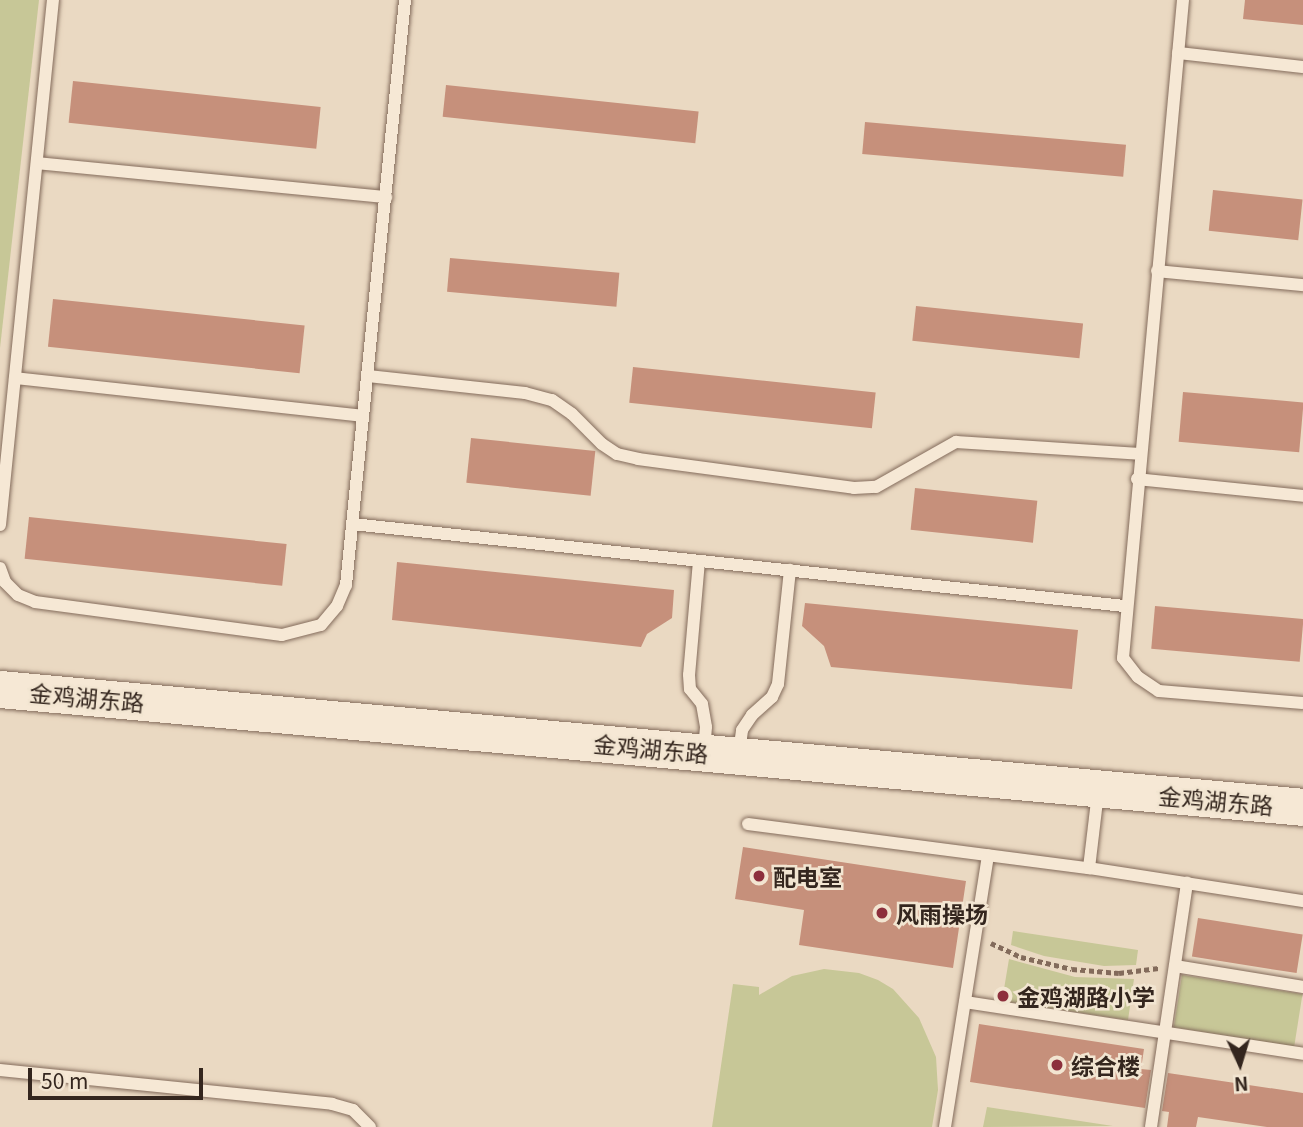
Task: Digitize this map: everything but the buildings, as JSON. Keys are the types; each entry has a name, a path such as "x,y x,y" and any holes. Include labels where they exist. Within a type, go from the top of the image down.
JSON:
{"street":[{"name":"金鸡湖东路","path":"0,689 1303,807"}],"lane":[{"path":"0,525 53,0"},
{"path":"0,568 5,582 18,595 35,602 282,635 321,625 337,606 346,585 405,0"},
{"path":"1183,0 1122,658 1148,685 1159,691 1303,703"},
{"path":"1178,53 1303,67"},
{"path":"37,163 386,197"},
{"path":"1157,271 1303,285"},
{"path":"368,376 525,393 552,400 572,414 602,444 617,454 638,459 854,488 876,487 956,442 1140,454"},
{"path":"15,378 363,416"},
{"path":"1138,479 1303,496"},
{"path":"352,524 1125,606"},
{"path":"699,561 689,675 691,689 702,704 706,727 721,755 752,715 772,697 778,684 790,570"},
{"path":"1089,868 1099,790"},
{"path":"748,824 1089,868 1303,901"},
{"path":"945,1127 988,855"},
{"path":"1151,1127 1187,883"},
{"path":"1175,966 1303,987"},
{"path":"965,1002 1303,1054"},
{"path":"0,1070 332,1104 353,1110 370,1127"}],"path":[{"path":"975,934 1021,957 1058,967 1119,973 1175,966"}],"green space":[{"path":"0,0 39,0 0,348"},
{"path":"1013,931 1138,950 1136,965 1104,966 1044,956 1011,945"},
{"path":"1009,959 1075,977 1134,979 1128,1020 1002,1001"},
{"path":"824,969 859,973 878,980 893,989 919,1018 936,1057 938,1090 932,1127 712,1127 733,984 759,987 759,995 792,976"},
{"path":"1182,975 1302,994 1294,1046 1174,1027"},
{"path":"987,1107 1113,1126 983,1127"}],"place":[{"name":"配电室","path":"759,876"},
{"name":"风雨操场","path":"882,913"},
{"name":"金鸡湖路小学","path":"1003,996"},
{"name":"综合楼","path":"1057,1065"}]}
